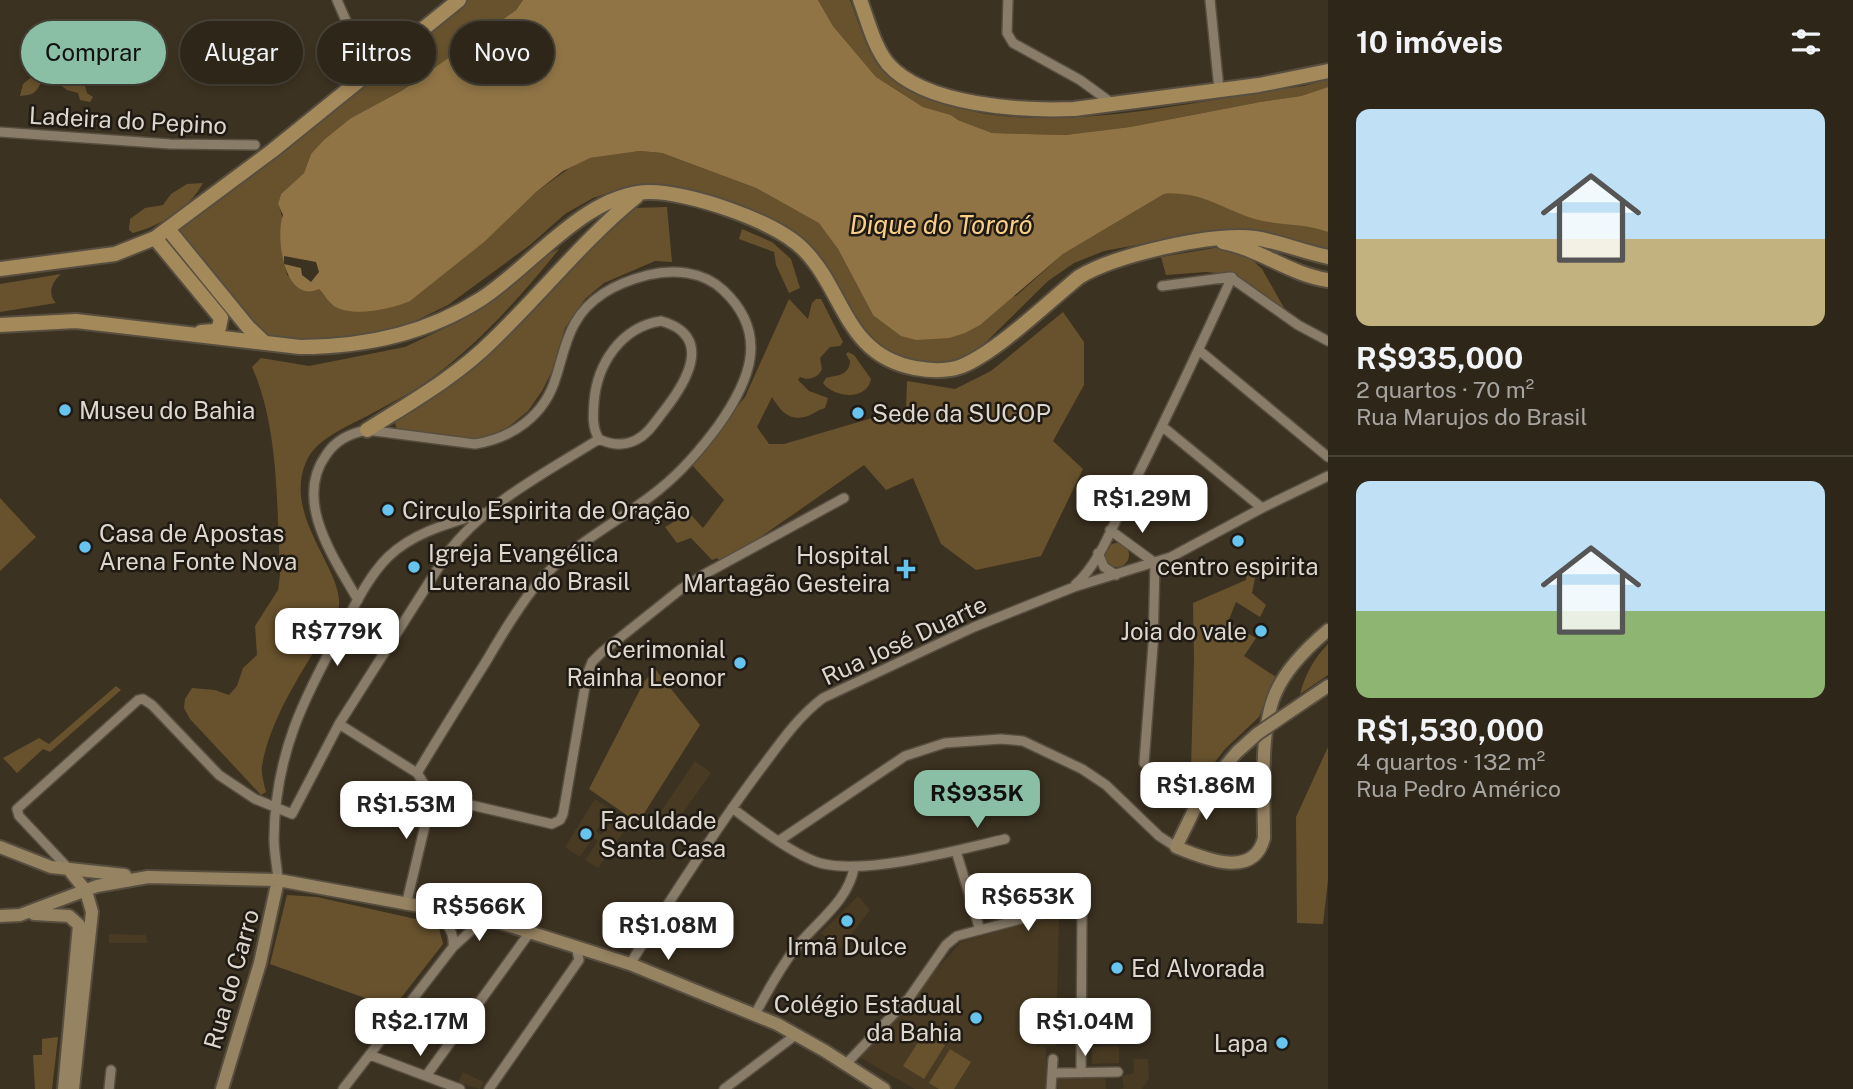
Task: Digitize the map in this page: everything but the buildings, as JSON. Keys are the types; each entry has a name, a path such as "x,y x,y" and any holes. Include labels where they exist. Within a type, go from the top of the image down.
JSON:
{"main road":[{"path":"433,21 459,0"},
{"path":"860,0 880,52 899,74 932,91 988,106 1074,109 1259,85 1328,71"},
{"path":"1298,78 1328,64"},
{"path":"0,269 115,254 162,234 243,174 356,84"},
{"path":"0,325 76,321 300,347 337,347 380,340 429,326 482,298 586,215 612,201 648,192 717,205 765,223 794,240 812,260 844,316 864,342 891,361 936,371 950,370 978,358 1079,277 1093,268 1126,257 1230,237 1255,238 1328,257"},
{"path":"367,430 438,386 467,364 493,341 600,228 640,194"},
{"path":"162,234 221,318 222,323 214,331 183,332"},
{"path":"162,234 265,343"},
{"path":"1207,240 1243,247 1304,274 1328,280"}],"street":[{"path":"337,0 346,21"},
{"path":"1008,0 1007,33 1013,43 1080,80 1113,104"},
{"path":"1210,0 1219,89"},
{"name":"Ladeira do Pepino","path":"0,132 159,143 255,145"},
{"path":"358,600 324,536 315,512 312,495 316,472 328,450 345,438 367,430 475,444 508,434 537,413 547,400 569,333 586,308 610,289 647,275 667,271 687,272 720,288 737,304 746,324 751,349 749,372 742,391 685,467 658,491 564,556 540,581 514,616 417,773"},
{"path":"1074,586 1087,572 1098,553 1163,427 1232,277"},
{"path":"1162,286 1232,277 1298,325 1328,341"},
{"path":"73,1089 92,912 86,891 19,816 17,809 138,700 143,699 152,705 219,775 244,792 292,814 339,724 449,551 465,531 487,512 599,439 616,444 636,440 652,426 674,398 689,374 692,351 689,340 671,324 651,322 632,331 607,357 595,389 594,424 599,439"},
{"path":"1200,351 1328,457"},
{"path":"1163,427 1262,508"},
{"path":"1098,553 1104,567 1116,575 1155,563 1328,476"},
{"path":"339,724 417,773 432,796 556,823 563,814 587,675 592,662 703,575 844,498"},
{"path":"278,880 274,839 276,808 290,733 358,600 378,569 399,549 436,527 487,512"},
{"path":"1110,530 1155,563"},
{"path":"1130,571 1135,559 1134,548"},
{"path":"1143,763 1153,645 1155,563"},
{"name":"Rua José Duarte","path":"630,964 732,808 808,709 823,698 974,627 1074,586 1116,575"},
{"path":"780,840 905,756 945,743 1001,739 1023,741 1082,769 1106,785 1159,836 1176,847 1225,863 1242,863 1257,854 1264,838 1265,750 1270,710 1275,694 1290,670 1328,630"},
{"path":"1176,847 1211,783 1237,752 1257,734 1328,686"},
{"path":"406,905 432,796"},
{"path":"732,808 780,840 822,863 854,868 1005,839"},
{"path":"0,847 37,863 70,871 148,877 278,880 485,918 630,964 777,1024 884,1089"},
{"path":"956,850 980,930"},
{"path":"754,1016 794,950 847,889 854,868"},
{"path":"20,915 117,881 148,877"},
{"name":"Rua do Carro","path":"222,1089 260,963 278,880"},
{"path":"846,1064 909,998 946,946 957,936 1078,904 1082,905 1083,910 1081,1073"},
{"path":"424,908 449,925 454,939 453,947"},
{"path":"0,916 59,914 69,916 79,925 64,1089"},
{"path":"343,1089 453,947 485,918"},
{"path":"426,1076 530,932"},
{"path":"489,1089 579,960 576,946"},
{"path":"724,1089 797,1034"},
{"path":"370,1055 460,1089"},
{"path":"1051,1089 1053,1059"},
{"path":"109,1089 111,1070"},
{"path":"1052,1073 1118,1072"}],"shaded area":[{"path":"468,0 523,0 516,10 500,21 450,21 450,57 436,67 436,25"},
{"path":"818,0 850,0 873,56 884,72 897,83 928,98 986,114 1025,118 1105,115 1304,86 1328,79 1328,87 1301,96 1130,127 1065,135 992,133 951,115 923,107 876,77 833,26"},
{"path":"23,84 40,84 33,93 20,96"},
{"path":"59,84 85,86 87,93 93,97 90,102 80,100 78,93"},
{"path":"361,84 411,84 351,118 311,154 304,173 281,194 278,204 283,221 287,275 319,289 332,305 536,192 578,162 640,151 662,153 756,188 820,223 838,249 873,315 1016,296 1063,254 1164,194 1180,192 1218,202 1236,212 1322,229 1328,232 1328,251 1212,231 1104,251 1074,263 1048,281 977,351 951,364 911,363 878,349 793,238 645,186 617,190 593,198 565,214 530,245 448,305 405,326 356,341 311,344 250,336 173,231"},
{"path":"203,183 182,208 164,221 133,233 129,230 130,219 145,208 163,205 171,194 187,184"},
{"path":"667,207 672,262 655,261 604,283 585,299 565,328 552,371 528,411 507,428 478,440 397,429 397,419 478,363 583,253 633,208"},
{"path":"742,229 772,242 791,259 800,288 789,293 776,265 774,252 739,239"},
{"path":"1220,247 1241,250 1262,269 1287,313 1229,274 1206,272 1166,275 1161,257"},
{"path":"560,248 511,305 456,359 416,389 325,439 306,462 301,484 302,505 335,582 339,599 337,613 283,705 270,735 262,766 266,792 261,795 190,719 184,708 185,699 192,688 215,690 229,695 237,686 243,668 257,655 255,626 278,590 278,523 272,442 261,390 252,367 261,358 309,366 405,347 458,322 501,294 539,260"},
{"path":"61,274 52,288 56,303 0,312 0,284"},
{"path":"789,299 808,319 812,303 821,299 843,342 840,346 830,347 820,358 822,369 816,377 800,377 798,380 809,391 828,398 825,408 807,416 793,417 781,409 772,397 757,427 769,444 784,444 906,408 907,381 955,389 991,371 1063,312 1084,342 1084,385 1053,441 1083,469 1041,556 976,570 941,544 913,478 886,490 864,465 722,564 717,558 712,560 691,538 677,543 665,527 675,521 674,516 685,508 703,528 724,500 691,464 745,397"},
{"path":"848,352 854,355 871,379 863,391 850,395 835,392 823,383 826,378 847,370 850,361 846,354"},
{"name":"Casa de Apostas Arena Fonte Nova","path":"0,498 36,537 0,571"},
{"path":"1117,543 1126,546 1129,555 1126,564 1117,567 1108,564 1105,555 1108,546"},
{"path":"1266,560 1275,572 1271,575 1265,568 1256,573 1252,593 1266,605 1260,617 1236,602 1228,622 1256,638 1244,656 1276,677 1259,717 1225,749 1209,770 1191,768 1193,603 1246,580 1247,566"},
{"path":"1328,644 1328,675 1300,694 1311,667"},
{"path":"655,669 700,725 638,823 589,789 644,682"},
{"path":"116,686 121,690 50,752 43,749 17,773 3,758 39,738 49,744"},
{"path":"1328,747 1328,880 1323,924 1297,923 1296,817"},
{"path":"695,761 711,773 675,824 660,813"},
{"name":"Faculdade Santa Casa","path":"595,799 611,810 596,831 601,835 616,814 630,823 598,868 585,860 598,841 593,837 580,857 565,847"},
{"path":"287,895 317,897 438,924 443,944 393,1008 270,964"},
{"name":"Irmã Dulce","path":"858,896 870,910 840,949 821,933"},
{"name":"Colégio Estadual da Bahia","path":"1059,914 1056,1046 1046,1047 1046,1089 915,1089 859,1057 961,942"},
{"path":"109,934 146,935 147,943 109,943"},
{"path":"924,1033 945,1045 924,1079 903,1066"},
{"path":"58,1037 52,1089 35,1089 33,1055 42,1055 42,1039"},
{"path":"1119,1046 1119,1063 1092,1064 1092,1047"},
{"path":"950,1049 971,1062 954,1089 939,1089 929,1083"},
{"path":"1133,1059 1148,1059 1149,1078 1142,1089 1119,1089 1124,1088 1122,1076 1134,1073"},
{"path":"463,1072 484,1082 480,1089 458,1083"},
{"path":"1105,1076 1106,1089 1058,1089 1057,1077"}],"water":[{"name":"Dique do Tororó","path":"523,0 818,0 833,26 876,77 923,107 951,115 992,133 1065,135 1130,127 1301,96 1328,87 1328,232 1263,221 1192,195 1164,194 1063,254 980,325 949,338 916,340 901,336 873,315 838,249 819,223 756,188 662,153 640,151 590,158 563,171 536,192 484,242 410,301 393,307 361,312 342,310 334,306 319,289 307,291 297,287 290,278 282,252 280,238 283,215 278,204 281,194 304,173 311,154 351,118 411,84 436,84 436,67 450,57 450,84 554,84 554,21 500,21 516,10"}],"pier":[{"path":"284,256 316,262 319,272 311,282 302,275 301,268 284,264"}],"place":[{"name":"Museu do Bahia","path":"65,410"},
{"name":"Sede da SUCOP","path":"858,413"},
{"name":"Circulo Espirita de Oração","path":"388,510"},
{"name":"centro espirita","path":"1238,541"},
{"name":"Casa de Apostas Arena Fonte Nova","path":"85,547"},
{"name":"Igreja Evangélica Luterana do Brasil","path":"414,567"},
{"name":"Hospital Martagão Gesteira","path":"906,569"},
{"name":"Joia do vale","path":"1261,631"},
{"name":"Cerimonial Rainha Leonor","path":"740,663"},
{"name":"Faculdade Santa Casa","path":"586,834"},
{"name":"Irmã Dulce","path":"847,921"},
{"name":"Ed Alvorada","path":"1117,968"},
{"name":"Colégio Estadual da Bahia","path":"976,1018"},
{"name":"Lapa","path":"1282,1043"}]}
